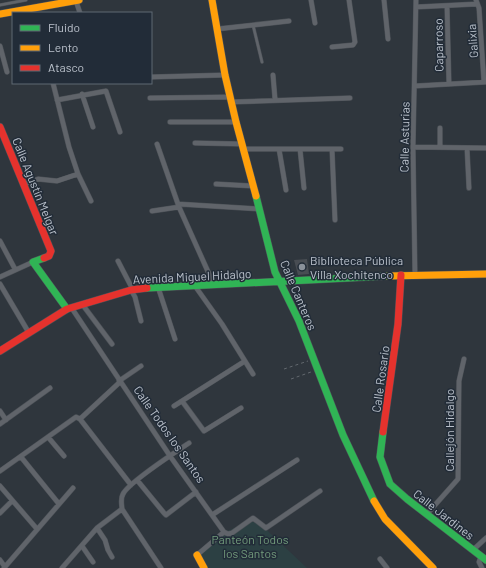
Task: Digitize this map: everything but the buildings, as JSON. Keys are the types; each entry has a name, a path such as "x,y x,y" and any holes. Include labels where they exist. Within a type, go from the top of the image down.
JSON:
{"street":[{"path":"20,12 77,0 80,12"},
{"name":"Calle Canteros","path":"212,0 225,75 275,272 298,321 346,442 376,506 385,519 433,568"},
{"path":"311,0 315,23"},
{"path":"332,47 353,45 356,42 349,0"},
{"path":"384,0 388,39"},
{"name":"Calle Asturias","path":"415,275 413,147 416,0"},
{"path":"416,7 447,6 476,2"},
{"name":"Galixia","path":"476,2 479,8 485,82"},
{"name":"Caparroso","path":"447,6 449,84"},
{"path":"0,14 12,13"},
{"path":"217,30 290,21"},
{"path":"0,46 7,72"},
{"path":"152,77 225,75"},
{"path":"273,75 275,100"},
{"path":"415,86 485,82"},
{"path":"53,84 69,147 78,174 91,201"},
{"path":"57,100 82,94 107,91 120,132"},
{"path":"82,94 93,127"},
{"path":"150,98 275,100 350,98"},
{"path":"170,122 236,122"},
{"name":"Calle Agustín Melgar","path":"0,127 51,254 33,262"},
{"path":"440,128 440,147"},
{"path":"195,143 279,149 340,149"},
{"path":"157,144 179,206 214,285"},
{"path":"413,147 486,148"},
{"path":"467,148 469,188"},
{"path":"279,149 286,190"},
{"path":"300,149 304,188"},
{"path":"332,149 335,220"},
{"path":"24,184 38,179 57,181 78,174"},
{"path":"216,184 253,186"},
{"path":"152,211 179,206 260,209"},
{"path":"0,241 14,269"},
{"path":"118,261 135,297 141,321"},
{"path":"0,277 14,269 33,262 69,308"},
{"name":"Avenida Miguel Hidalgo","path":"0,351 69,308 132,290 158,287 401,275 486,274"},
{"name":"Calle Rosario","path":"390,484 385,475 380,457 398,324 401,275"},
{"path":"0,284 29,333"},
{"path":"195,286 222,324 253,374"},
{"path":"158,287 175,339"},
{"path":"81,304 112,344"},
{"name":"Calle Todos los Santos","path":"69,308 224,532"},
{"name":"Callejón Hidalgo","path":"427,514 458,479 459,381 464,359"},
{"path":"174,406 245,361"},
{"path":"0,471 78,418 120,381 141,366"},
{"path":"0,424 50,388"},
{"path":"182,401 204,431 241,408"},
{"path":"0,411 6,420"},
{"path":"78,418 131,485"},
{"path":"48,437 64,456"},
{"path":"161,568 122,510 122,494 137,480 189,443"},
{"path":"20,457 59,504"},
{"path":"212,515 297,460"},
{"path":"137,480 166,515 196,492"},
{"name":"Calle Jardines","path":"390,484 483,558"},
{"path":"0,486 36,529"},
{"path":"0,560 5,567 36,529 73,488"},
{"path":"204,568 197,555 224,532 228,534 232,533 254,518 266,528 320,491"},
{"path":"0,513 12,501"},
{"path":"62,568 97,528 122,510"},
{"path":"97,528 105,540 112,557"},
{"path":"473,550 486,538"},
{"path":"82,546 93,562"},
{"path":"482,568 479,562 483,558"},
{"path":"380,559 387,568"}],"lane":[{"path":"0,5 26,0"},
{"path":"253,25 262,62"}],"path":[{"path":"284,369 313,359"},
{"path":"291,379 317,369"}],"green space":[{"name":"Panteón Todos los Santos","path":"254,518 307,568 205,568 199,553 224,532"}],"traffic: fast":[{"path":"256,196 275,272 299,321 343,435 374,501"},
{"path":"44,258 33,262 67,309"},
{"path":"147,288 388,276"},
{"path":"383,432 380,457 390,484 407,499 486,560"}],"traffic: slow":[{"path":"0,14 79,0"},
{"path":"212,0 225,75 256,196"},
{"path":"388,276 486,274"},
{"path":"374,501 385,519 433,568"},
{"path":"197,555 204,568"}],"traffic: jam":[{"path":"0,127 51,251 49,256 44,258"},
{"path":"383,432 398,324 401,275"},
{"path":"0,351 67,309 131,290 147,288"}],"place":[{"name":"Biblioteca Pública Villa Xochitenco","path":"302,267"}]}
